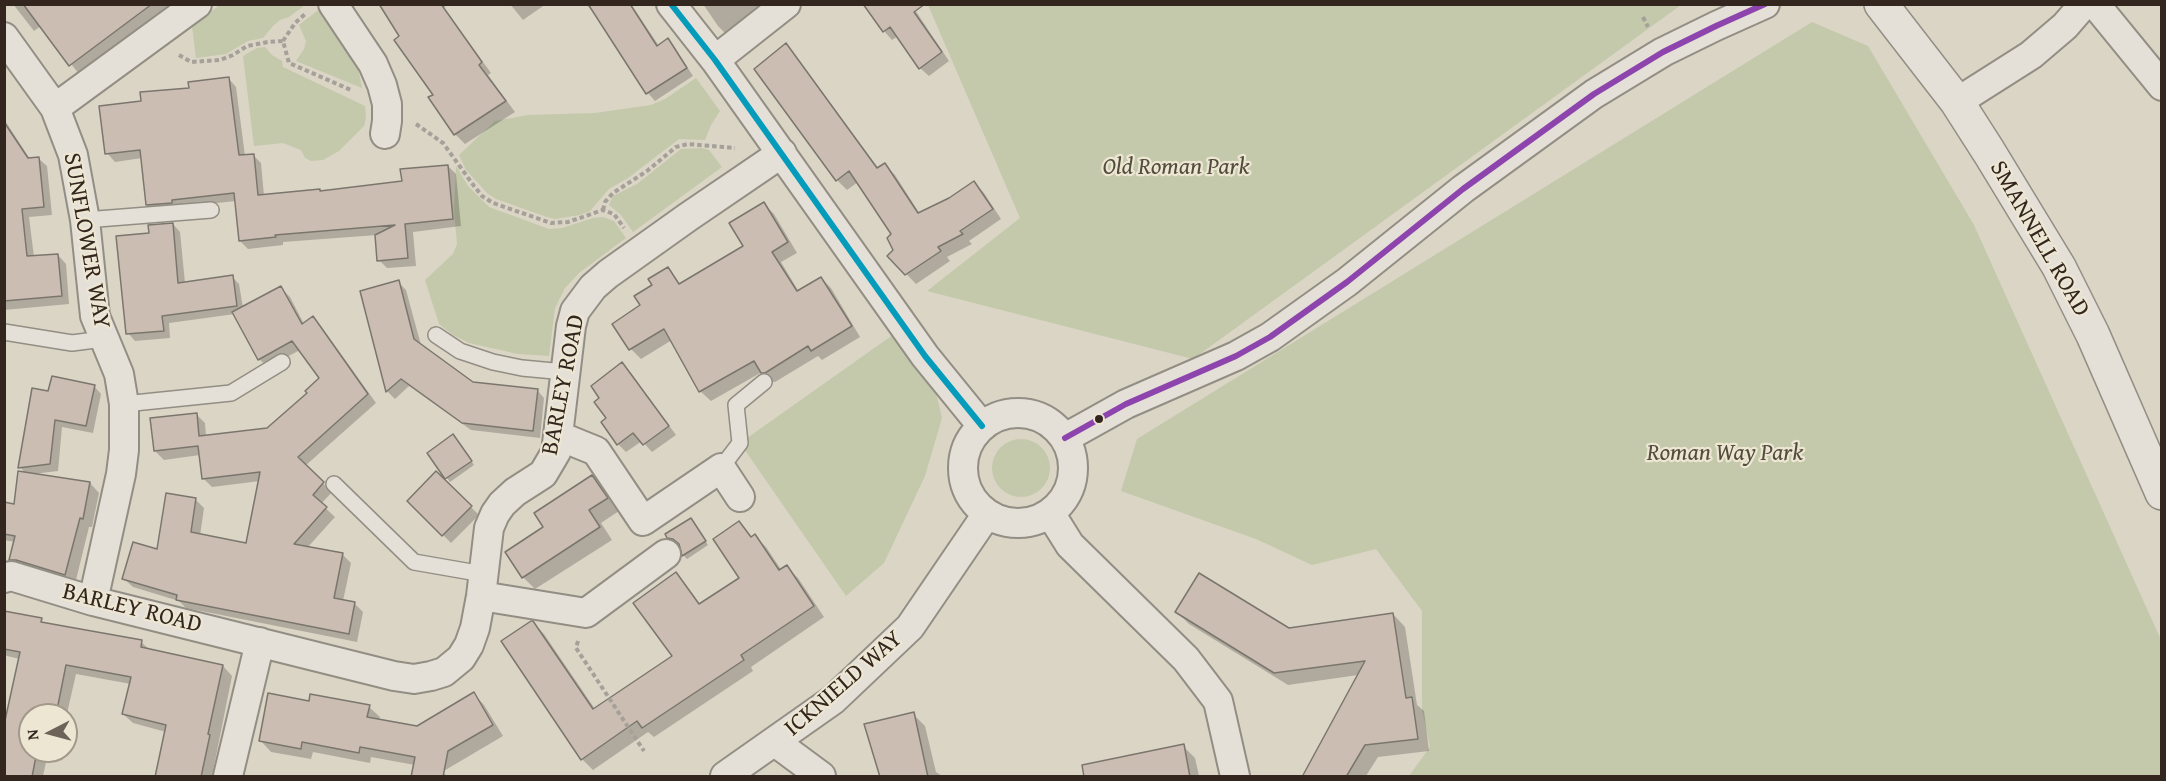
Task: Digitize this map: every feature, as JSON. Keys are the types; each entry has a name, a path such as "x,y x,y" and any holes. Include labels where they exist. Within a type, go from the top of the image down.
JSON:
{"street":[{"path":"55,108 197,4"},
{"path":"671,4 715,60 925,356 982,426"},
{"path":"715,60 786,4"},
{"path":"1065,438 1126,404 1236,356 1270,337 1347,282 1471,183 1594,94 1663,52 1765,4"},
{"name":"SMANNELL ROAD","path":"1881,4 1957,102 2059,267 2093,335 2162,493"},
{"path":"1957,102 2031,55 2065,26 2084,4"},
{"path":"2095,4 2162,86"},
{"path":"322,8 373,64 387,104 385,134"},
{"name":"SUNFLOWER WAY","path":"9,53 55,108 74,155 85,220 95,316 118,375 124,404 124,450 121,474 93,601"},
{"name":"BARLEY ROAD","path":"4,578 11,576 93,601 394,676 414,679 431,676 454,666 465,651 475,628 489,528 495,514 515,492 543,474 556,452 570,326 575,311 592,287 641,250 782,153"},
{"path":"1011,413 1026,413 1054,426 1065,438 1073,462 1070,487 1062,502 1050,513 1040,519 1019,523 997,519 987,514 975,502 967,488 963,471 965,454 971,439 982,426 1011,413"},
{"path":"559,436 596,451 643,522 721,468 740,496"},
{"path":"1050,513 1070,545 1186,659 1218,701 1235,777"},
{"name":"ICKNIELD WAY","path":"725,777 742,762 776,742 833,700 910,627 987,514"},
{"path":"482,585 586,613 666,555"},
{"path":"228,777 260,642"},
{"path":"776,742 821,777"}],"lane":[{"path":"85,220 211,210"},
{"path":"4,332 72,343 103,339"},
{"path":"436,335 460,351 494,362 522,368 565,372"},
{"path":"124,404 231,393 282,362"},
{"path":"721,468 740,442 736,405 764,382"},
{"path":"334,484 414,562 482,585"}],"path":[{"path":"283,41 295,23 322,8"},
{"path":"151,38 191,62 220,60 247,46 283,41"},
{"path":"283,41 290,63 387,104 443,143 474,186 493,203 551,223 568,222 603,210 614,214 641,250"},
{"path":"603,210 605,202 613,193 647,171 676,147 688,144 782,153"},
{"path":"586,613 576,648 644,751"}],"green space":[{"path":"221,4 305,5 289,17 280,20 263,38 248,41 226,54 196,58 192,26"},
{"name":"Old Roman Park","path":"928,5 1681,5 1193,359 927,291 1020,218"},
{"path":"321,8 357,62 362,88 296,61 306,41 299,25"},
{"name":"Roman Way Park","path":"1812,22 1868,46 1974,225 2161,640 2161,776 1409,776 1430,747 1422,710 1422,611 1376,549 1312,565 1256,539 1121,491 1137,439"},
{"path":"265,47 282,61 283,67 365,106 364,126 339,151 323,160 311,161 305,158 301,150 283,143 254,146 243,56 257,48"},
{"path":"696,78 720,111 705,140 679,139 628,178 609,189 590,211 580,215 555,219 496,199 488,194 466,170 459,155 495,121 528,115 595,113 651,105 665,99"},
{"path":"681,149 709,150 722,167 633,232 621,215 609,205 613,196 637,184"},
{"path":"456,166 468,186 489,207 549,229 562,228 603,217 614,221 626,238 579,273 565,288 555,308 549,356 518,354 469,343 453,335 439,324 425,280 453,254 457,244 454,211"},
{"path":"897,332 936,393 942,418 925,476 884,563 846,596 740,443"},
{"path":"1015,439 1027,439 1042,447 1050,462 1050,474 1042,489 1027,497 1015,497 1000,489 992,474 992,462 1000,447"}],"building":[{"path":"23,4 152,4 69,66"},
{"path":"379,4 441,4 482,62 479,65 506,101 454,135 428,97 433,95 394,40 399,36"},
{"path":"588,4 630,4 657,46 668,38 687,68 646,94"},
{"path":"863,4 925,4 914,12 942,52 919,69 890,27 883,32"},
{"path":"786,43 877,168 885,163 918,213 949,198 974,181 993,209 960,231 963,234 938,247 941,251 905,275 887,256 893,250 887,238 891,234 849,171 836,181 754,69"},
{"path":"229,77 239,155 254,154 258,195 320,189 320,191 402,181 400,169 448,165 453,219 405,224 408,258 377,261 375,235 395,225 275,235 276,237 239,241 234,193 146,205 140,150 105,154 99,106 141,101 140,92 189,88 188,82"},
{"path":"4,122 28,158 39,157 44,207 22,209 27,256 58,254 62,296 4,301"},
{"path":"764,202 788,242 772,252 797,291 821,277 852,326 811,351 808,346 765,373 761,373 754,361 699,392 664,329 629,350 612,324 640,305 634,296 652,285 648,279 668,267 679,284 743,246 729,223"},
{"path":"173,223 178,283 233,275 237,306 162,316 164,331 126,334 116,236 149,233 148,225"},
{"path":"399,280 414,339 473,382 538,389 533,431 462,423 401,379 386,392 360,291"},
{"path":"281,286 302,324 313,316 368,394 298,457 324,482 313,495 327,507 294,544 343,553 334,598 355,602 349,634 176,600 177,595 122,579 133,542 157,549 166,493 196,498 191,532 246,543 260,472 202,479 198,446 154,451 150,418 197,413 199,436 267,428 307,393 305,391 319,378 292,341 258,360 232,312"},
{"path":"622,362 669,426 643,445 633,433 617,445 601,422 606,418 594,402 599,398 591,386"},
{"path":"52,376 95,385 86,426 55,420 50,464 18,468 32,388 48,391"},
{"path":"453,434 472,461 445,479 427,453"},
{"path":"18,471 90,482 83,519 80,518 65,575 16,560 9,560 15,536 4,534 4,502 14,504"},
{"path":"436,471 472,506 442,536 407,501"},
{"path":"592,475 608,498 589,510 600,527 522,578 505,552 543,527 534,513"},
{"path":"691,518 706,541 682,556 679,544 667,538 665,534"},
{"path":"739,521 751,537 755,534 779,570 787,565 814,606 741,655 744,660 642,728 637,721 581,760 501,641 533,621 593,709 672,656 633,603 676,572 699,604 739,578 713,539"},
{"path":"1199,573 1289,628 1393,613 1406,698 1412,697 1418,739 1365,745 1346,777 1302,777 1365,661 1274,673 1175,612"},
{"path":"4,611 42,618 41,622 142,640 141,647 223,665 201,777 155,777 166,725 122,714 131,677 66,665 58,703 18,703 18,763 35,763 32,777 4,777 4,725 20,652 4,649"},
{"path":"474,692 493,725 448,751 443,777 411,777 415,757 360,747 359,753 302,742 301,749 259,741 268,693 309,701 310,694 370,705 367,717 417,726"},
{"path":"914,712 928,777 880,777 864,724"},
{"path":"1184,744 1190,777 1084,777 1082,765"}],"transit line":[{"path":"671,4 715,60 925,356 982,426"},
{"path":"1065,438 1126,404 1236,356 1270,337 1347,282 1463,189 1594,94 1663,52 1765,4"}]}
